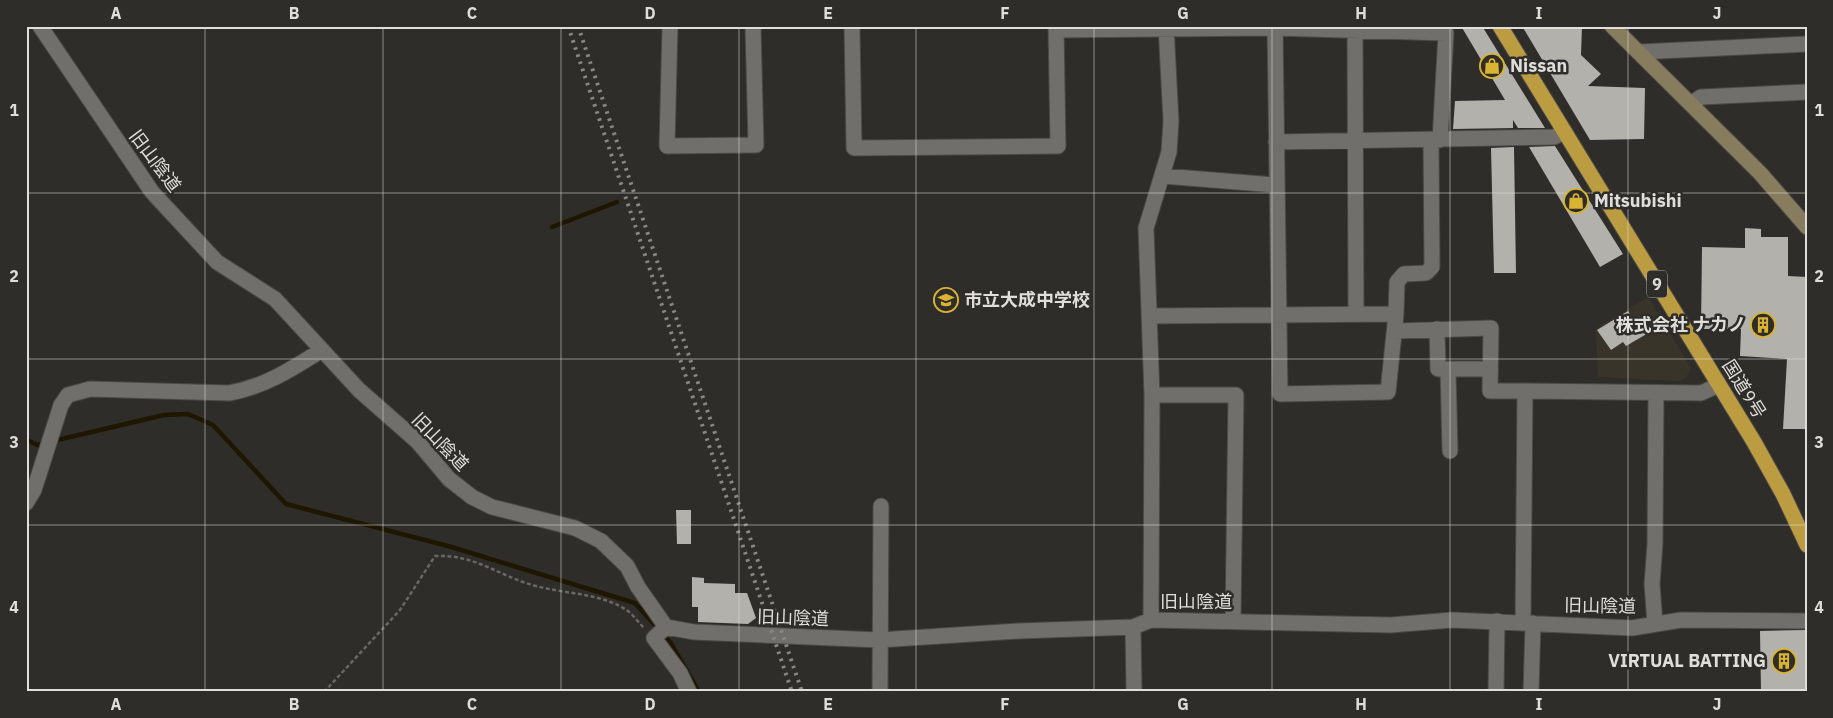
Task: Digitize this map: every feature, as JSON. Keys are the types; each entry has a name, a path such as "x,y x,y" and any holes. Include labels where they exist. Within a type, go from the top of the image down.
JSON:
{"highway":[{"name":"国道9号","path":"1500,26 1719,385 1783,494 1807,545"}],"street":[{"name":"旧山陰道","path":"40,26 152,192 217,262 276,299 359,390 417,441 449,479 472,497 492,507 575,528 601,541 627,566 638,587 666,627 704,633 879,640 1019,631 1133,627 1151,620 1391,625 1452,620 1632,628 1680,620 1807,621"},
{"path":"670,26 667,146 756,145 753,26"},
{"path":"852,26 854,148 1058,146 1056,28 1275,27 1446,33 1436,140 1432,267 1426,273 1404,274 1397,282 1395,331 1388,392 1280,394 1275,27"},
{"path":"1612,26 1760,173 1807,227"},
{"path":"1151,620 1152,395 1146,228 1169,152 1171,121 1166,28"},
{"path":"1355,29 1356,314"},
{"path":"1639,52 1807,44"},
{"path":"1691,104 1701,97 1807,92"},
{"path":"1276,142 1554,137 1565,132"},
{"path":"1163,176 1276,185"},
{"path":"1149,316 1396,314"},
{"path":"1395,331 1491,328 1490,391 1701,393 1719,385"},
{"path":"1437,330 1438,369 1490,368"},
{"path":"26,502 34,490 61,405 68,395 90,389 229,393 249,390 282,376 322,350"},
{"path":"1448,369 1450,451"},
{"path":"1524,391 1531,692"},
{"path":"1654,624 1652,584 1655,544 1656,394"},
{"path":"1152,395 1236,395 1233,621"},
{"path":"880,692 881,506"},
{"path":"1496,692 1497,621"},
{"path":"666,627 654,638 680,673 690,692"},
{"path":"1133,627 1134,692"}],"path":[{"path":"324,692 400,610 435,556 448,556 483,563 516,580 604,600 626,609 654,638"}],"shaded area":[{"path":"1648,297 1691,368 1690,372 1685,378 1678,381 1598,377 1596,329"}],"building":[{"path":"1461,26 1482,26 1545,128 1518,128 1513,120 1513,128 1453,129 1455,101 1505,100"},
{"path":"1522,26 1582,26 1581,55 1601,74 1588,86 1645,88 1644,139 1590,140"},
{"path":"1555,146 1623,254 1600,267 1529,147"},
{"path":"1514,147 1516,273 1494,273 1491,148"},
{"path":"1745,228 1761,229 1761,237 1788,237 1788,276 1807,277 1806,429 1783,429 1787,359 1740,356 1741,329 1701,329 1702,247 1745,248"},
{"path":"1628,311 1634,320 1640,316 1650,332 1626,346 1623,342 1611,350 1597,330"},
{"path":"676,510 691,510 691,544 677,544"},
{"path":"692,577 704,578 704,583 735,584 735,593 747,593 756,618 748,624 698,622 698,607 692,607"},
{"name":"VIRTUAL BATTING","path":"1807,630 1807,692 1761,692 1760,631"}],"waterway":[{"path":"552,227 617,202"},
{"path":"53,441 164,415 188,414 213,425 286,504 448,546 635,603 670,642 699,692"},
{"path":"26,439 37,445 46,443"}],"railway":[{"path":"568,26 792,692"},
{"path":"578,26 802,692"}],"place":[{"name":"Nissan","path":"1492,66"},
{"name":"Mitsubishi","path":"1576,201"},
{"name":"市立大成中学校","path":"946,300"},
{"name":"株式会社 ナカノ","path":"1763,325"},
{"name":"VIRTUAL BATTING","path":"1784,661"}]}
